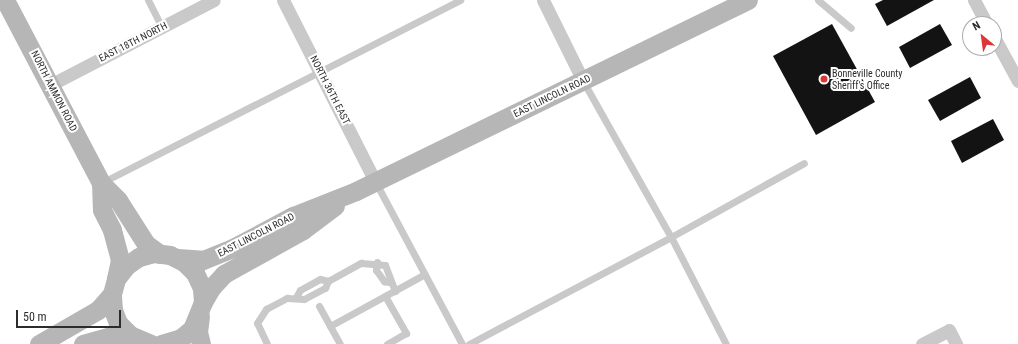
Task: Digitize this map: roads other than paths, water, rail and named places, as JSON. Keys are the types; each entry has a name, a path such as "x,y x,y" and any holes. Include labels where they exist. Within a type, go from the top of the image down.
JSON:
{"main road":[{"name":"NORTH AMMON ROAD","path":"5,0 52,84 101,183 118,200 146,244 168,256"},
{"name":"EAST LINCOLN ROAD","path":"168,256 203,260 233,248 293,216 356,191 748,0"},
{"name":"NORTH AMMON ROAD","path":"101,183 102,210 112,230 120,260 114,286"},
{"name":"EAST LINCOLN ROAD","path":"201,309 210,288 224,274 303,230 356,191"},
{"path":"39,344 98,310 126,266 139,257 168,256 195,274 202,288 198,332 201,344"},
{"path":"114,286 113,310 118,323 147,342"},
{"path":"83,344 118,334 147,342 181,338 201,309"}],"street":[{"path":"0,3 5,0"},
{"name":"EAST 18TH NORTH","path":"52,84 214,0"},
{"name":"NORTH 36TH EAST","path":"283,0 322,73 375,181"},
{"path":"543,0 583,81"},
{"path":"974,0 983,16"},
{"path":"1002,52 1018,81"},
{"path":"922,344 948,330 956,344"}],"lane":[{"path":"148,0 162,27"},
{"path":"101,183 322,73 460,0"},
{"path":"818,0 851,28"},
{"path":"583,81 671,237 726,344"},
{"path":"469,344 671,237 804,163"},
{"path":"375,181 462,344"},
{"path":"267,344 257,323 262,313 281,300 296,297 304,299 325,288 328,281 361,263 377,262 385,265 391,276 389,282 394,291"},
{"path":"330,326 425,274"},
{"path":"385,296 406,333 387,344"},
{"path":"319,306 340,344"}],"place":[{"name":"Bonneville County Sheriff's Office","path":"824,79"}]}
